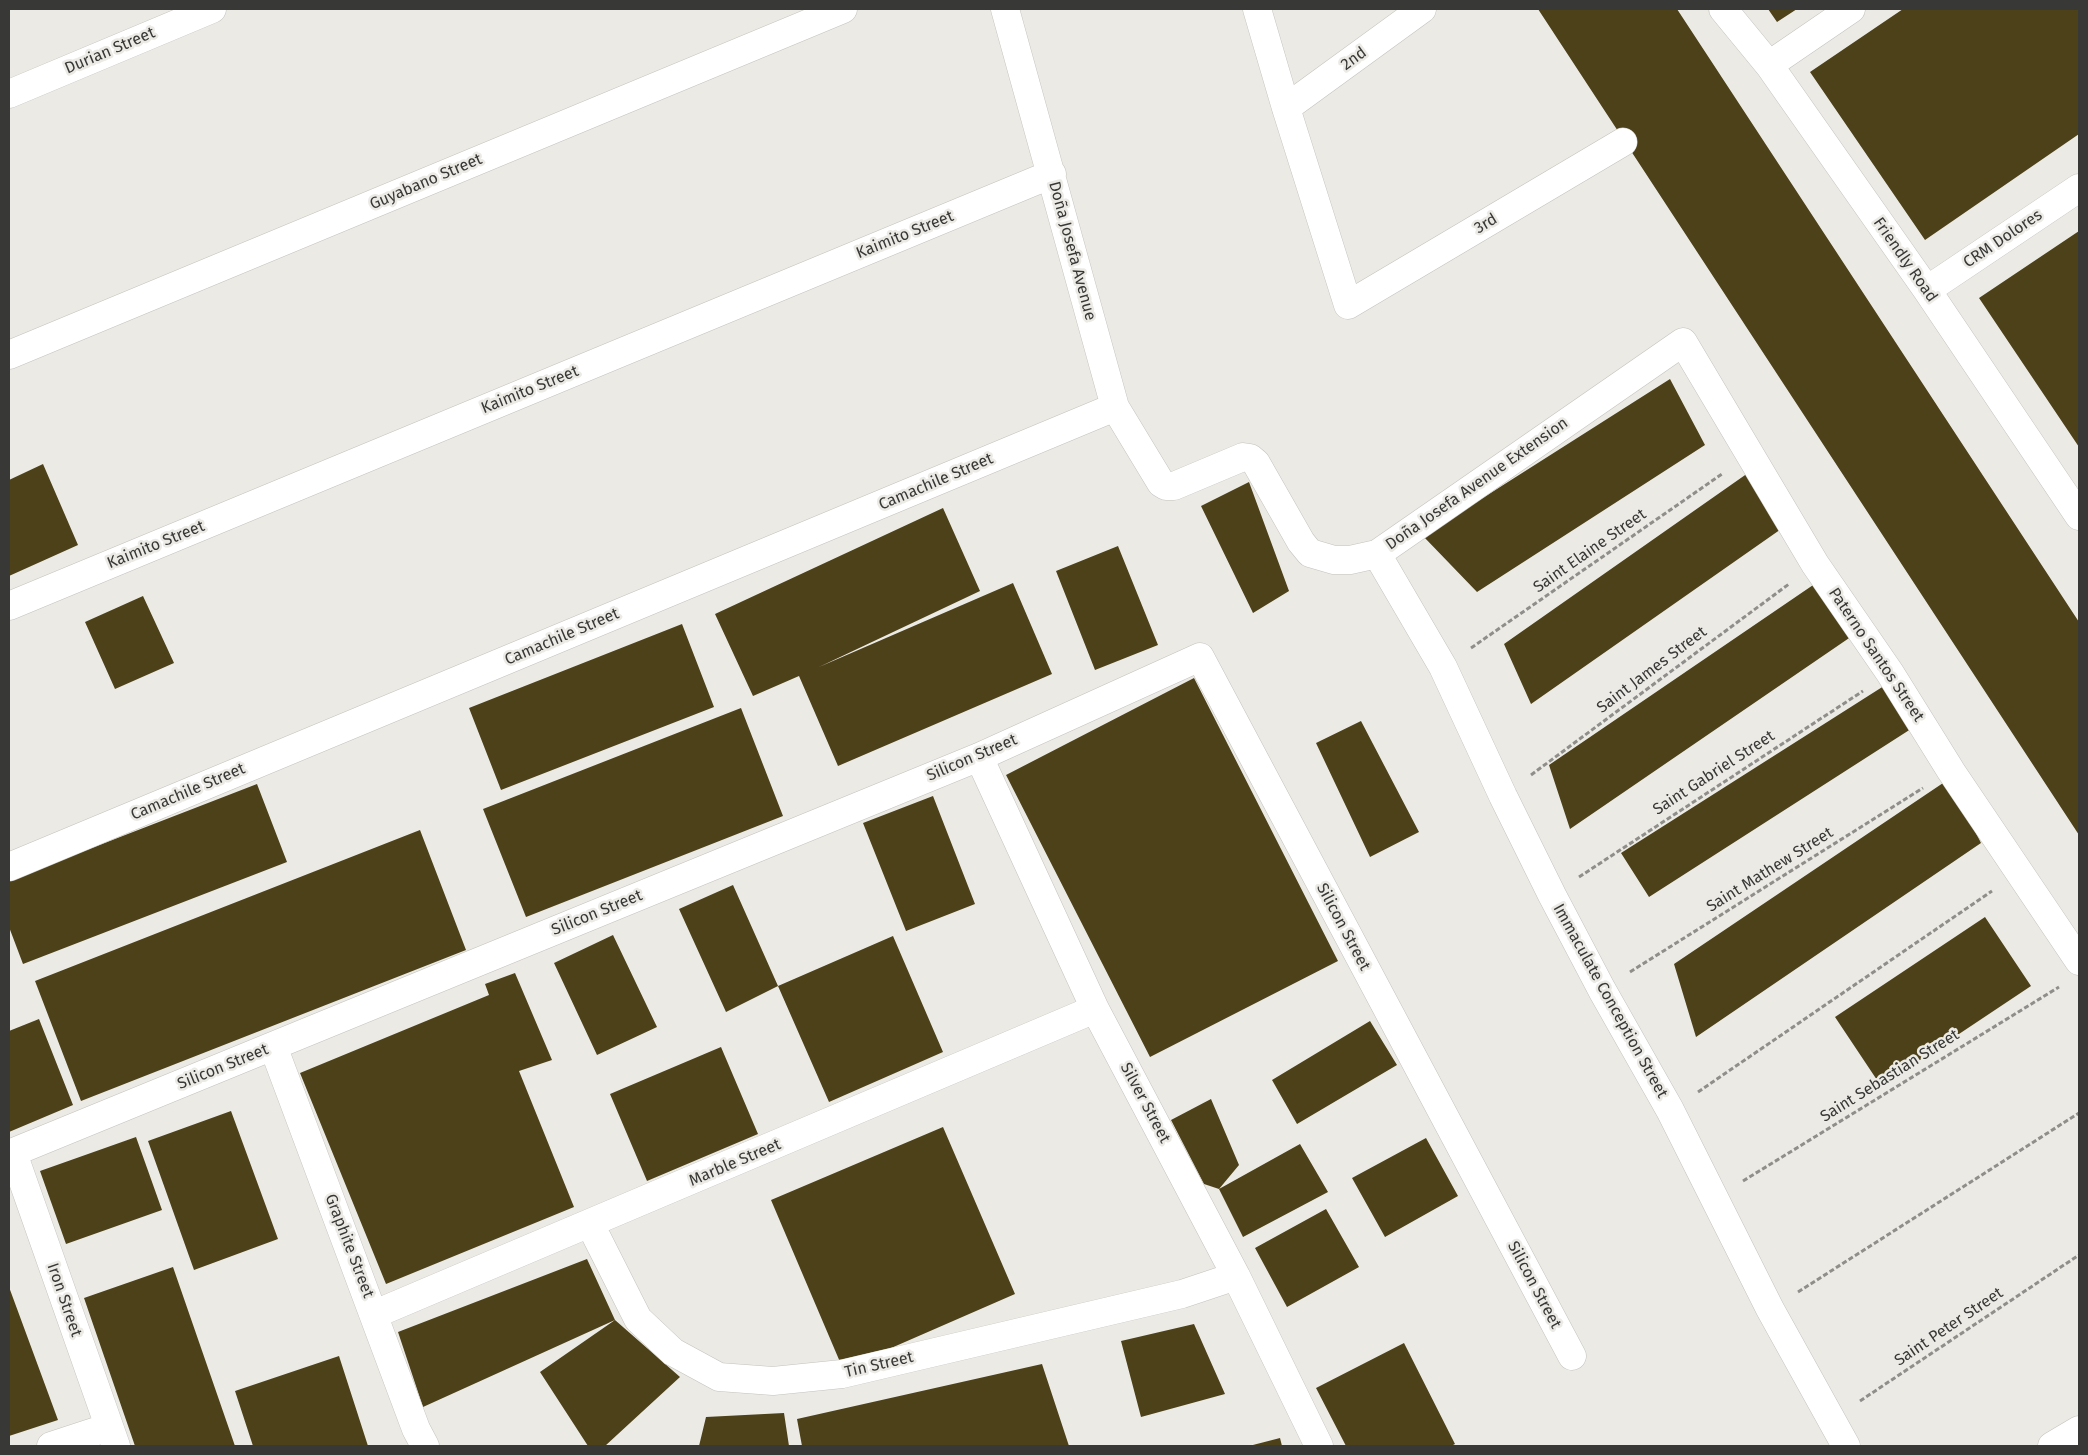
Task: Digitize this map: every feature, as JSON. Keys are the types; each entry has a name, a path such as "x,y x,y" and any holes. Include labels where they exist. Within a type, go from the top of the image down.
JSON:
{"street":[{"name":"Durian Street","path":"9,94 212,9"},
{"name":"Guyabano Street","path":"9,355 843,9"},
{"name":"Doña Josefa Avenue","path":"1005,9 1115,407 1162,483"},
{"path":"1257,9 1286,108"},
{"name":"2nd","path":"1286,108 1422,9"},
{"name":"Friendly Road","path":"1723,9 1769,65 1927,290 2079,516"},
{"path":"1769,65 1851,9"},
{"name":"3rd","path":"1286,108 1348,305 1623,142"},
{"name":"Kaimito Street","path":"9,606 1052,174"},
{"name":"CRM Dolores","path":"1927,290 2079,188"},
{"name":"Paterno Santos Street","path":"1683,342 1816,564 1890,673 1951,771 2021,872 2079,961"},
{"name":"Doña Josefa Avenue Extension","path":"1162,483 1166,486 1174,486 1243,457 1250,458 1256,463 1301,542 1310,553 1334,560 1350,560 1377,554 1683,342"},
{"name":"Camachile Street","path":"9,867 1115,407"},
{"name":"Immaculate Conception Street","path":"1377,554 1443,667 1502,796 1552,895 1602,990 1670,1110 1770,1309 1846,1446"},
{"name":"Silicon Street","path":"11,1154 979,757 1200,657 1572,1356"},
{"name":"Silver Street","path":"979,757 1095,1010 1236,1276 1319,1446"},
{"name":"Marble Street","path":"375,1314 1095,1010"},
{"name":"Graphite Street","path":"273,1046 375,1314 416,1429 425,1446"},
{"name":"Iron Street","path":"11,1154 112,1436"},
{"name":"Tin Street","path":"590,1224 638,1319 673,1352 719,1377 773,1381 842,1374 1182,1294 1236,1276"},
{"path":"2052,1446 2079,1430"},
{"path":"51,1446 112,1436"}],"path":[{"name":"Saint Elaine Street","path":"1443,667 1751,454"},
{"name":"Saint James Street","path":"1502,796 1816,564"},
{"name":"Saint Gabriel Street","path":"1552,895 1890,673"},
{"name":"Saint Mathew Street","path":"1602,990 1951,771"},
{"path":"1670,1110 2021,872"},
{"name":"Saint Sebastian Street","path":"1714,1199 2062,985"},
{"path":"1770,1309 2079,1113"},
{"name":"Saint Peter Street","path":"1832,1420 2079,1255"}],"building":[{"path":"1538,9 1677,9 2079,622 2079,835"},
{"path":"1768,9 1797,9 1777,22"},
{"path":"1903,9 2079,9 2079,134 1925,240 1810,72"},
{"path":"2079,231 2079,447 1979,298"},
{"path":"1670,379 1705,445 1477,592 1423,536"},
{"path":"43,464 78,545 9,576 9,480"},
{"path":"1748,473 1784,527 1531,704 1504,644"},
{"path":"1249,482 1289,591 1253,613 1201,506"},
{"path":"943,508 980,591 819,667 1013,583 1052,674 838,766 799,676 753,696 715,614"},
{"path":"1118,546 1158,645 1095,670 1056,571"},
{"path":"1819,581 1855,634 1570,829 1549,765"},
{"path":"143,596 174,663 115,689 85,622"},
{"path":"682,624 714,707 501,790 469,708"},
{"path":"1194,678 1338,961 1150,1057 1006,775"},
{"path":"1887,684 1914,727 1649,897 1621,853"},
{"path":"741,708 783,816 526,917 483,809"},
{"path":"1361,721 1419,832 1370,857 1316,743"},
{"path":"1949,779 1981,843 1696,1037 1674,964"},
{"path":"257,784 287,862 23,964 9,927 9,880"},
{"path":"933,796 975,904 906,931 863,823"},
{"path":"420,830 466,950 81,1101 35,981"},
{"path":"733,885 778,986 726,1012 679,909"},
{"path":"1985,917 2031,986 1881,1086 1835,1017"},
{"path":"613,935 657,1027 597,1055 554,963"},
{"path":"893,936 943,1052 829,1102 778,986"},
{"path":"515,973 552,1060 519,1071 574,1207 386,1284 300,1073 489,995 485,984"},
{"path":"39,1019 73,1105 9,1132 9,1031"},
{"path":"1370,1021 1397,1065 1297,1124 1272,1080"},
{"path":"721,1047 758,1134 647,1181 610,1094"},
{"path":"1211,1099 1239,1165 1219,1189 1204,1184 1171,1120"},
{"path":"231,1111 278,1239 194,1270 148,1141"},
{"path":"943,1127 1015,1294 843,1369 771,1200"},
{"path":"136,1137 162,1210 66,1244 40,1171"},
{"path":"1426,1138 1458,1196 1385,1237 1352,1178"},
{"path":"1300,1144 1328,1192 1243,1237 1219,1189"},
{"path":"1326,1209 1359,1267 1287,1307 1255,1248"},
{"path":"587,1259 615,1320 423,1407 398,1332"},
{"path":"173,1267 235,1446 135,1446 84,1298"},
{"path":"9,1287 58,1420 9,1436"},
{"path":"615,1320 680,1377 605,1446 588,1446 540,1372"},
{"path":"1194,1324 1225,1394 1141,1417 1121,1341"},
{"path":"1404,1343 1455,1444 1451,1446 1346,1446 1316,1388"},
{"path":"339,1356 368,1446 253,1446 235,1391"},
{"path":"1042,1364 1069,1446 802,1446 797,1419"},
{"path":"784,1413 789,1446 699,1446 706,1417"},
{"path":"1280,1438 1282,1446 1249,1446"}]}
